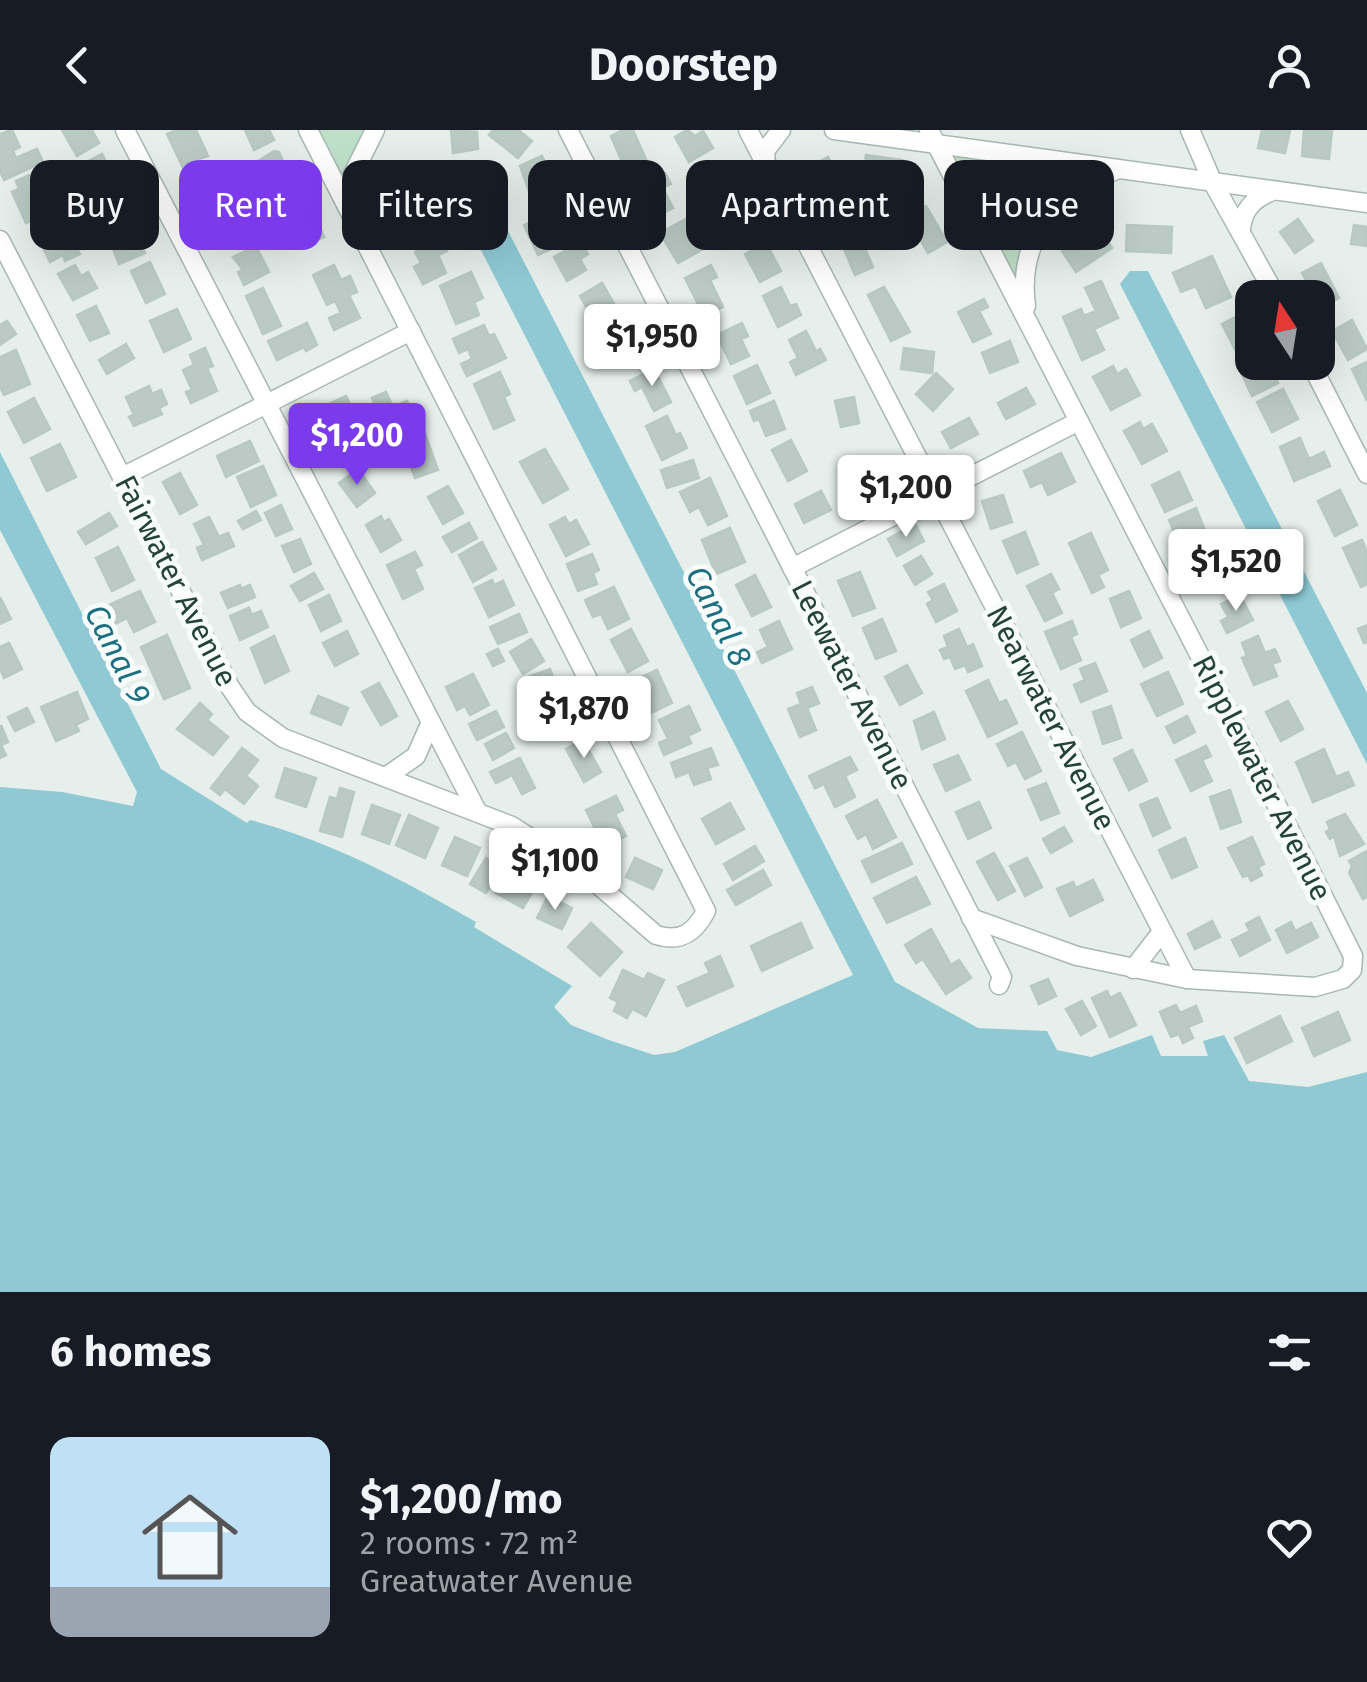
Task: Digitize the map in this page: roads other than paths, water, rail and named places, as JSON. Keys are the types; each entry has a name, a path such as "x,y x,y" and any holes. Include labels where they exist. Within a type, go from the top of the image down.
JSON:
{"street":[{"path":"125,130 476,811"},
{"path":"308,130 342,196"},
{"path":"361,160 376,130"},
{"name":"Nearwater Avenue","path":"748,130 763,160"},
{"path":"766,160 765,150 781,130"},
{"path":"834,130 934,137 1117,169 1367,203"},
{"path":"1190,130 1213,182 1267,280"},
{"name":"Leewater Avenue","path":"568,131 1002,977 999,986"},
{"name":"Ripplewater Avenue","path":"934,137 1353,956 1352,970 1328,986 1187,979"},
{"name":"Ripplewater Avenue","path":"1028,321 1024,278 1038,233 1072,191 1117,169"},
{"path":"1241,230 1252,202 1276,190"},
{"name":"Fairwater Avenue","path":"0,240 230,688 247,712 283,738 512,826 564,858 656,935 687,935 698,926 706,911 410,330"},
{"path":"122,477 410,330 369,250"},
{"name":"Nearwater Avenue","path":"810,250 1187,979"},
{"path":"1319,380 1367,474"},
{"path":"792,568 1078,421"},
{"path":"387,776 416,756 430,724"},
{"path":"971,918 1077,956 1187,979"},
{"path":"1132,969 1161,933"}],"water":[{"path":"508,231 895,982 978,1028 1047,1031 1057,1050 1091,1057 1152,1035 1161,1056 1208,1056 1203,1041 1224,1035 1249,1081 1308,1087 1367,1072 1367,1292 0,1292 0,787 62,792 133,806 137,792 0,530 0,452 161,769 247,823 250,820 280,829 338,851 476,922 474,927 572,986 554,1007 571,1025 654,1055 675,1052 853,975 481,250 508,250"},
{"path":"1130,271 1148,271 1367,693 1367,764 1120,284"}],"water label":[{"name":"Canal 8","path":"719,616"},
{"name":"Canal 9","path":"118,654"}]}
